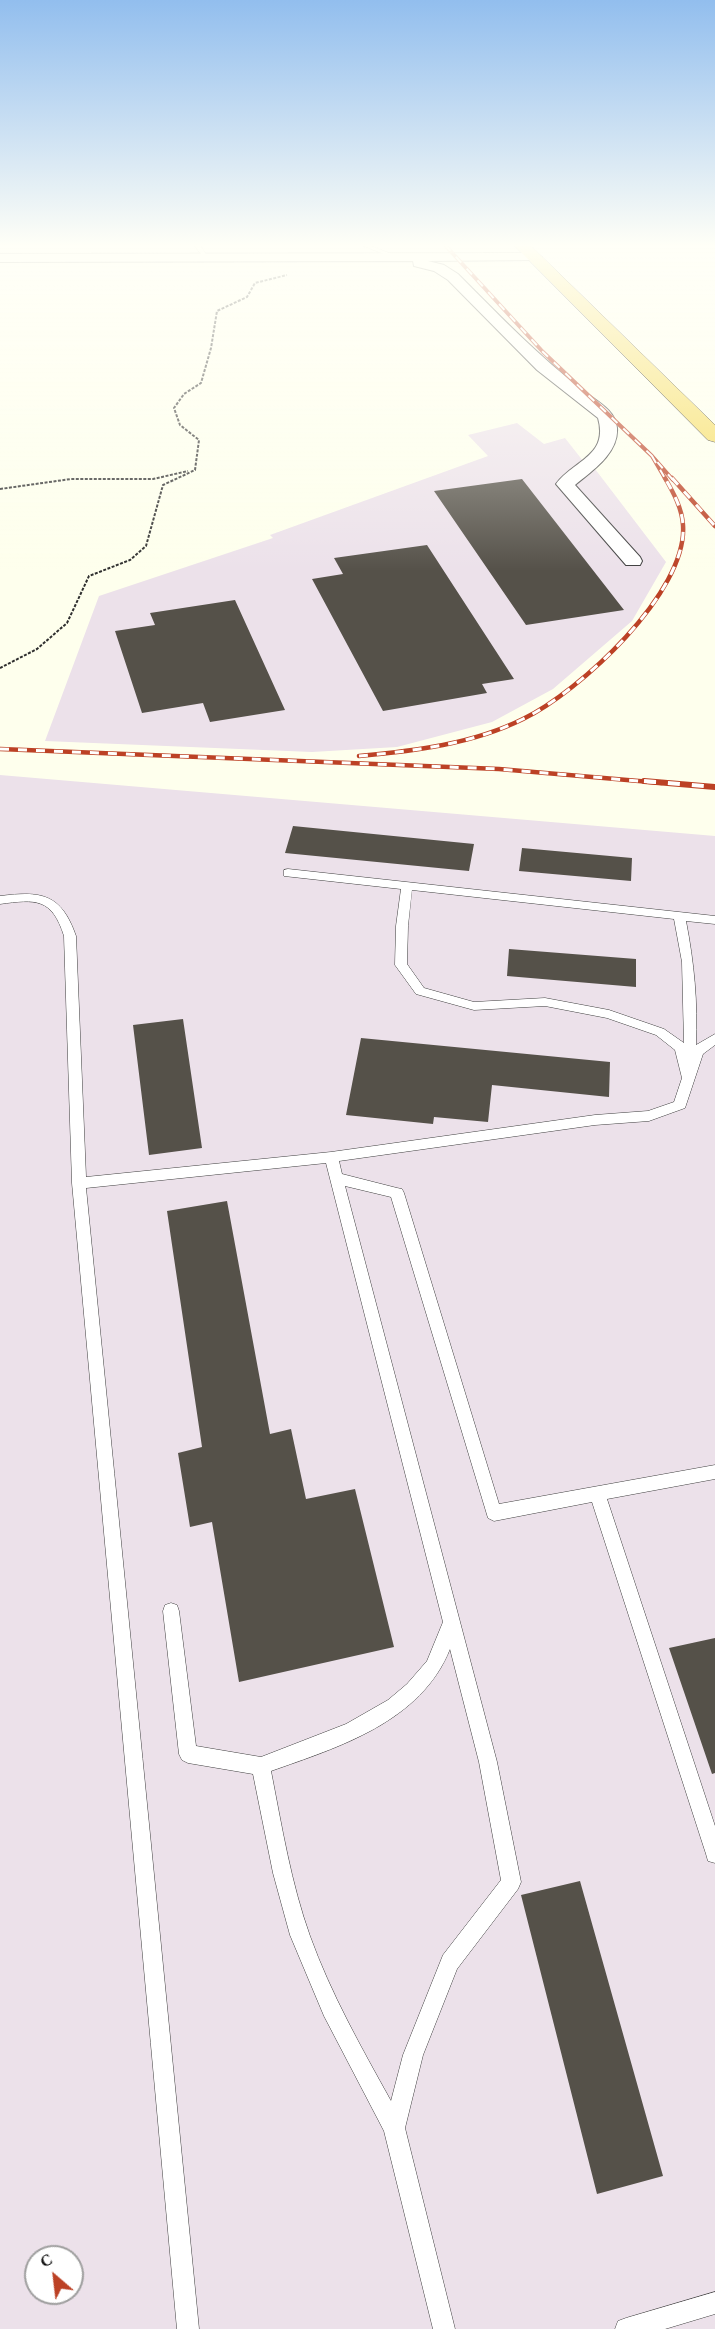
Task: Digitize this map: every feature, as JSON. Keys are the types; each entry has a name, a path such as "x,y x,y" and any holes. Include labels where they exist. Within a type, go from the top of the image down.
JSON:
{"highway":[{"path":"632,354 715,436"}],"street":[{"path":"529,354 542,367 606,416 610,424 609,442 588,466 565,483 633,561"}],"lane":[{"path":"288,873 715,920"},
{"path":"407,886 402,926 401,965 420,992 474,1006 545,1002 609,1014 660,1032 674,1042 681,1048 688,1077"},
{"path":"0,900 23,897 48,901 65,917 70,936 79,1183 188,2329"},
{"path":"679,916 688,962 691,1019 688,1077"},
{"path":"79,1183 331,1157 595,1120 649,1116 680,1105 697,1051 715,1039"},
{"path":"331,1157 488,1762 511,1882 450,1962 413,2055 394,2128"},
{"path":"336,1178 397,1193 494,1513 715,1472"},
{"path":"597,1494 715,1854"},
{"path":"171,1611 188,1754 261,1766 334,1739 392,1710 430,1671 452,1621"},
{"path":"261,1766 277,1844 300,1934 339,2027 394,2128 444,2329"},
{"path":"626,2329 715,2303"}],"path":[{"path":"195,470 200,440 180,425 174,408 184,394 201,383 209,354"},
{"path":"0,489 71,479 153,478 195,470"},
{"path":"0,668 37,649 67,623 89,576 130,560 146,546 163,485 195,470"}],"shaded area":[{"path":"517,423 544,444 565,438 587,466 592,465 666,562 632,621 553,689 492,722 397,747 312,752 45,741 99,596 273,538 270,535 488,456 468,435"},
{"path":"0,775 715,836 715,2329 0,2329"}],"building":[{"path":"522,479 624,610 526,625 434,491"},
{"path":"427,545 514,679 482,684 487,693 383,711 312,579 343,574 334,558"},
{"path":"235,600 285,710 210,722 203,703 142,713 115,631 155,625 150,613"},
{"path":"293,826 474,844 469,871 285,853"},
{"path":"522,848 632,858 631,881 519,871"},
{"path":"509,949 636,959 636,987 507,976"},
{"path":"183,1019 202,1148 149,1155 133,1025"},
{"path":"361,1038 610,1062 609,1097 492,1085 488,1122 434,1117 433,1124 346,1115"},
{"path":"227,1201 270,1434 291,1429 306,1499 355,1489 394,1647 239,1682 212,1522 190,1527 178,1453 202,1447 167,1211"},
{"path":"715,1638 715,1773 712,1774 669,1648"},
{"path":"580,1881 663,2176 597,2194 521,1895"}],"railway":[{"path":"545,354 652,456"},
{"path":"652,456 673,480"},
{"path":"652,456 666,480"},
{"path":"359,756 443,745 504,728 546,706 600,663 649,609 668,580 680,551 683,525 681,512 665,478"},
{"path":"672,478 715,526"},
{"path":"0,749 499,769 662,783"},
{"path":"644,781 715,787"}]}
